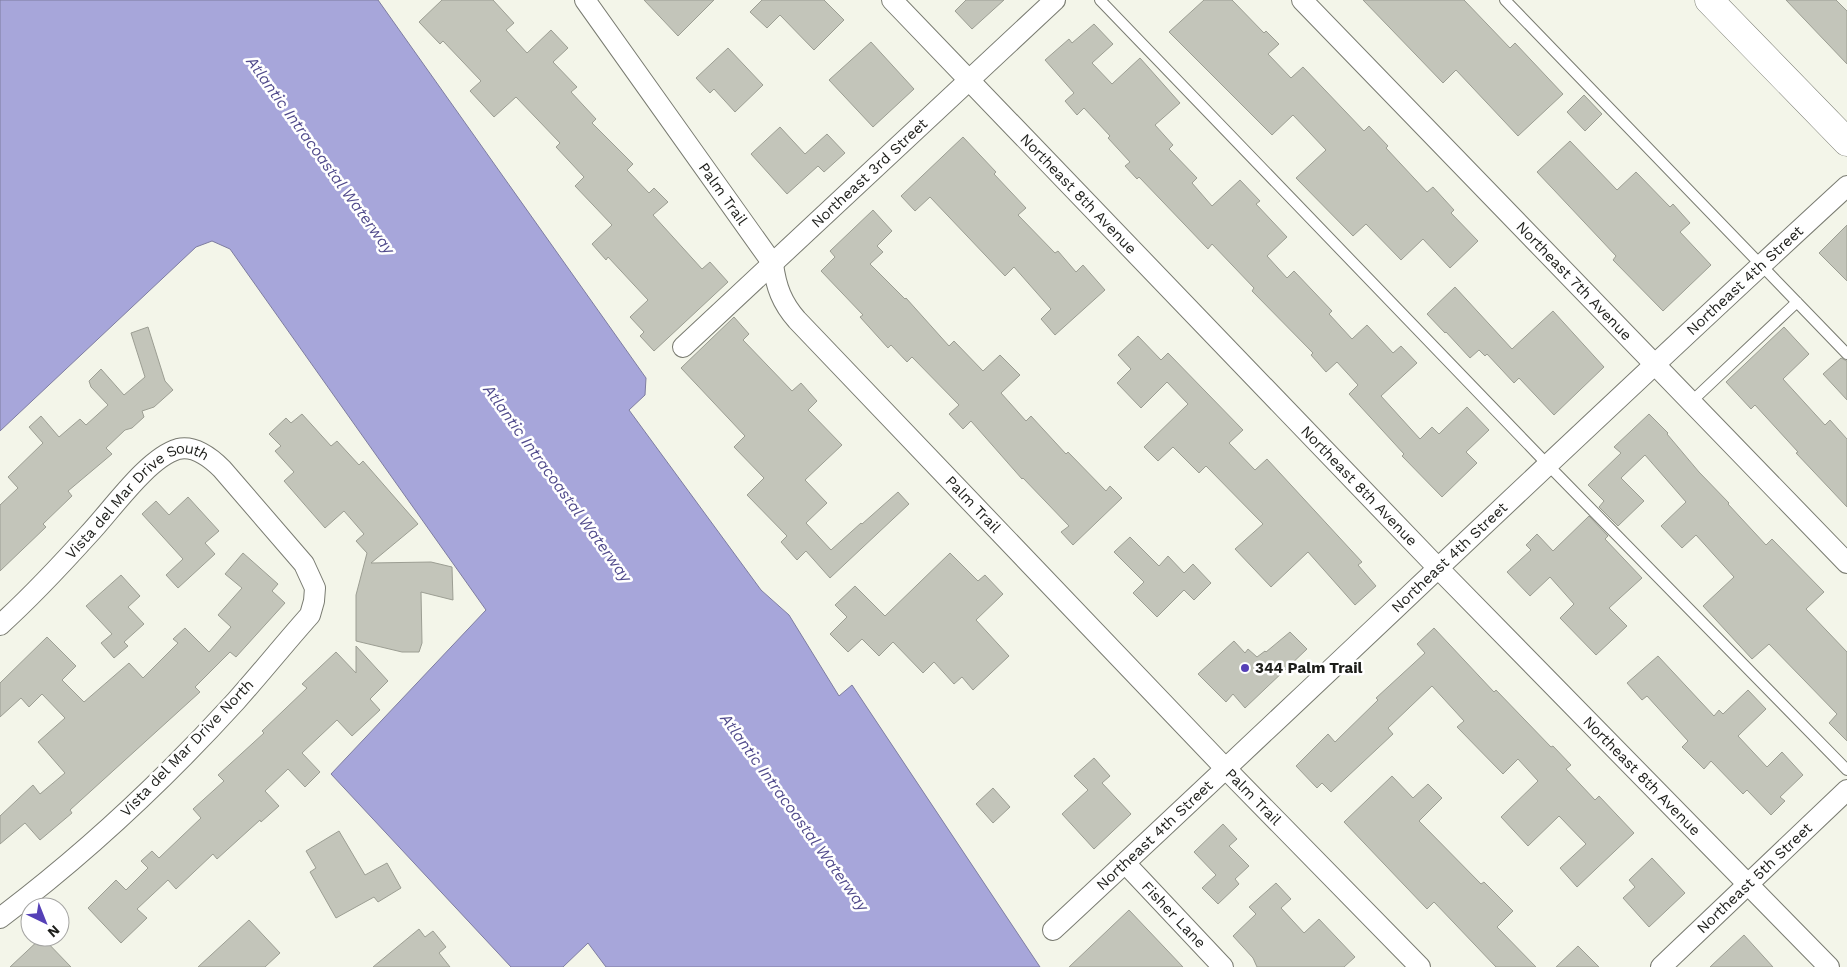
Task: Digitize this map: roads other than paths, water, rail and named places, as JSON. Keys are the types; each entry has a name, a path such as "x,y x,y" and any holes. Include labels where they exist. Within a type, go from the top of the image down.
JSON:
{"main road":[{"path":"1709,0 1847,142"}],"street":[{"name":"Palm Trail","path":"585,0 773,264 780,296 787,309 1226,770 1420,967"},
{"name":"Northeast 8th Avenue","path":"892,0 1438,568 1829,967"},
{"name":"Northeast 3rd Street","path":"683,348 1055,0"},
{"name":"Northeast 7th Avenue","path":"1302,0 1847,563"},
{"name":"Northeast 4th Street","path":"1053,930 1226,770 1547,464 1847,186"},
{"name":"Vista del Mar Drive South","path":"0,625 88,535 151,464 168,453 181,448 193,449 212,459 292,550"},
{"name":"Vista del Mar Drive North","path":"0,918 90,844 158,781 236,701 310,614 314,602 315,588 304,564 292,550"},
{"name":"Northeast 5th Street","path":"1661,967 1847,790"},
{"name":"Fisher Lane","path":"1125,863 1223,967"}],"lane":[{"path":"1100,0 1547,464 1847,770"},
{"path":"1504,0 1762,264 1847,354"},
{"path":"1690,402 1797,302"}],"water":[{"name":"Atlantic Intracoastal Waterway","path":"0,0 378,0 646,378 645,395 629,410 761,590 789,615 839,696 852,685 1040,967 606,967 588,943 563,967 511,967 331,774 486,610 230,249 212,241 196,247 0,431"}],"place":[{"name":"344 Palm Trail","path":"1245,668"}]}
